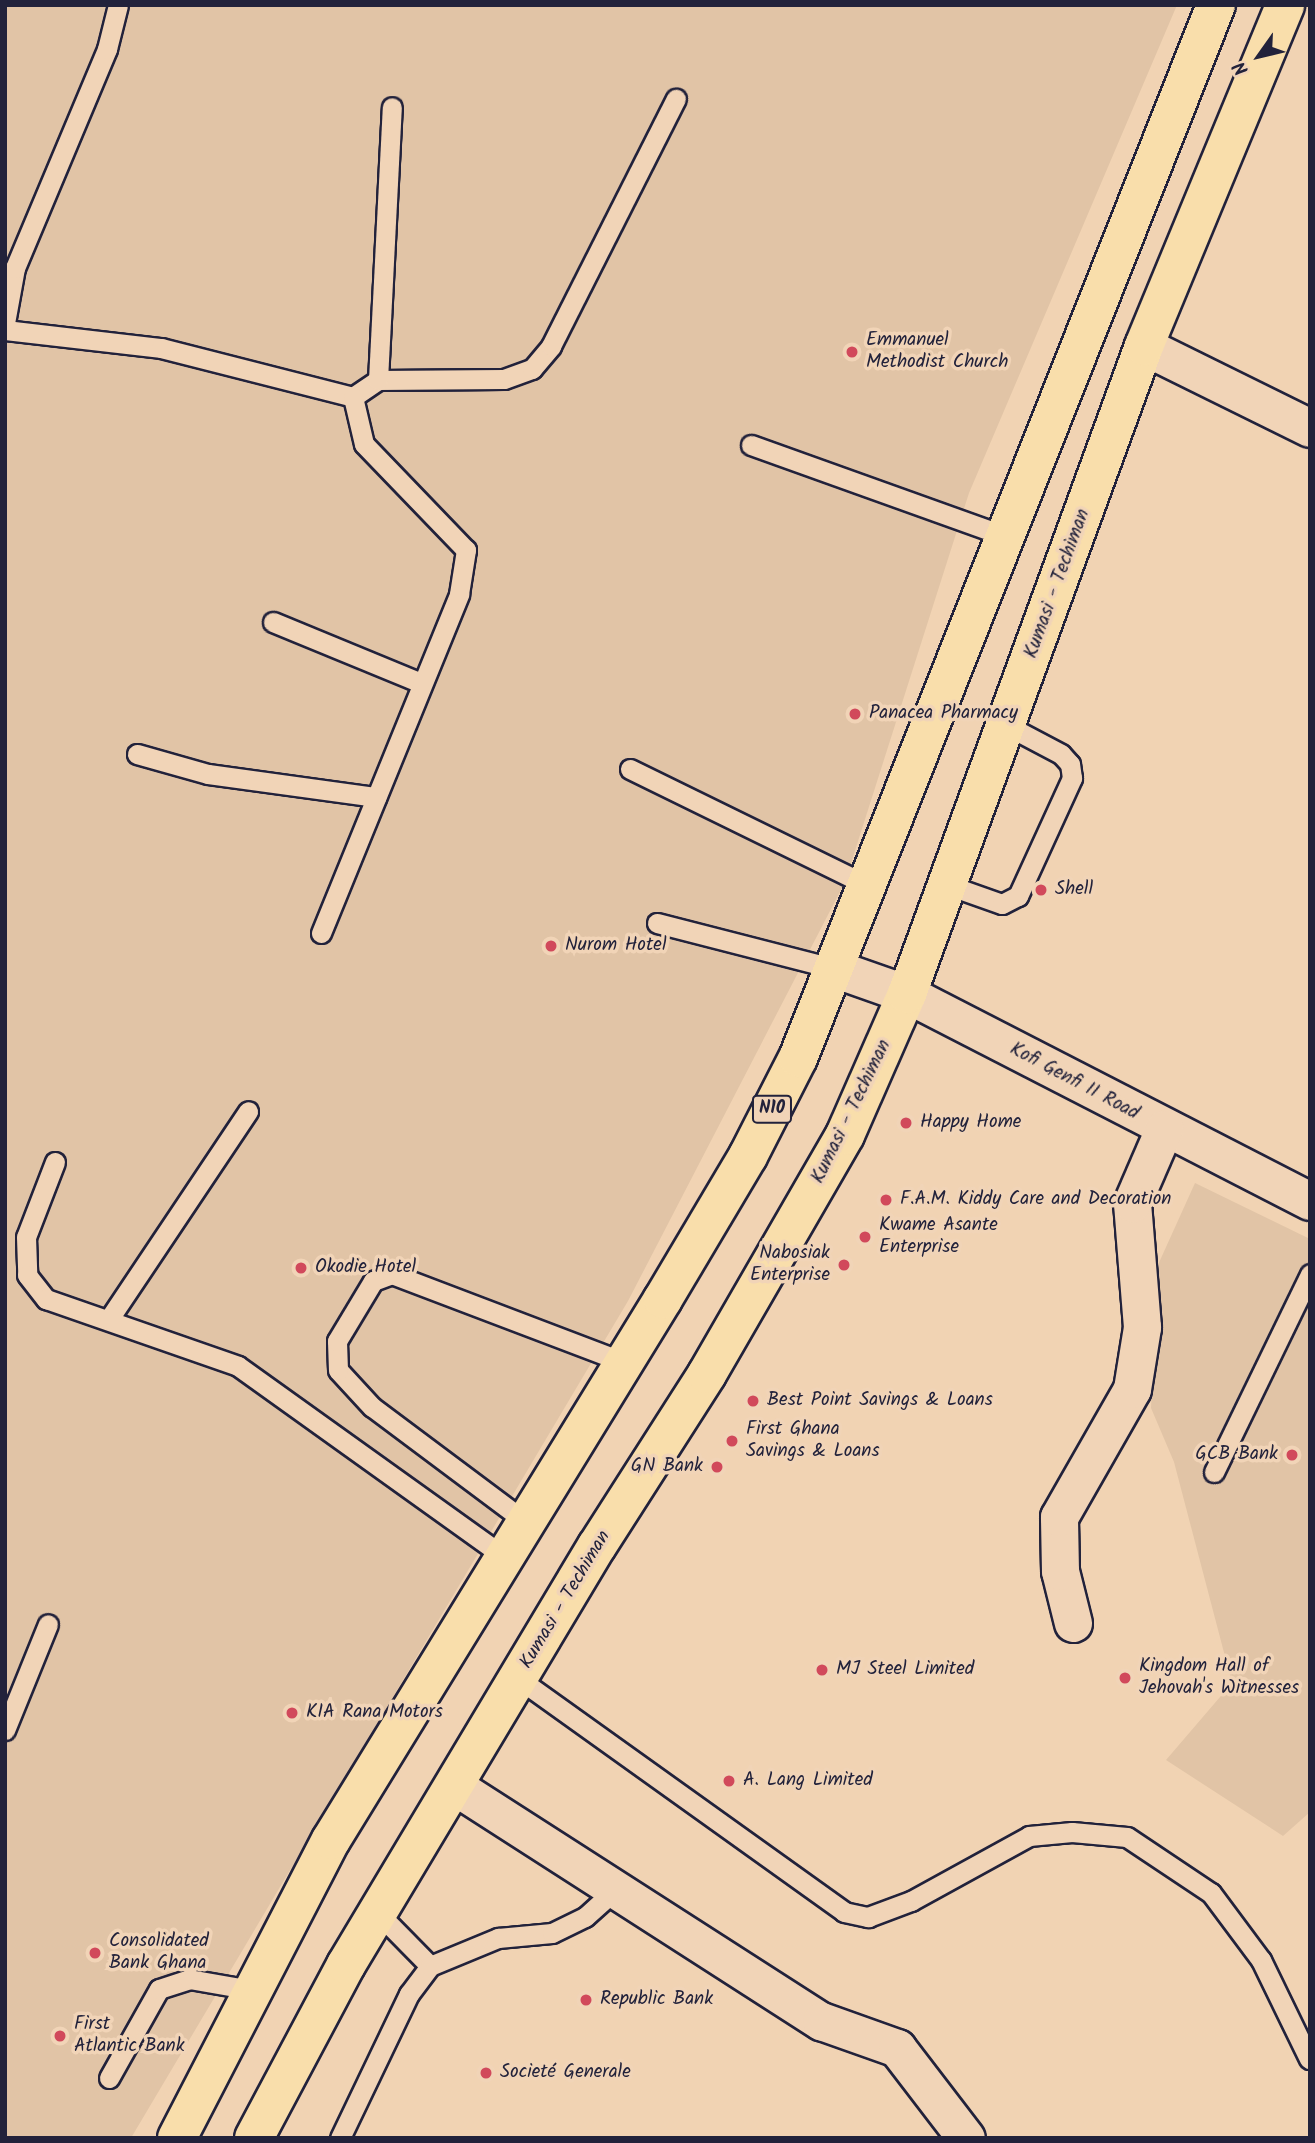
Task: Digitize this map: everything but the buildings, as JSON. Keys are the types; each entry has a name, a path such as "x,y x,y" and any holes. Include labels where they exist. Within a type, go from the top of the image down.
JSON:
{"highway":[{"name":"N10","path":"177,2138 331,1840 748,1156 836,969 1002,535 1216,5"},
{"name":"Kumasi - Techiman","path":"254,2138 378,1913 796,1223 845,1135 907,995 1008,726 1144,346 1285,5"}],"street":[{"path":"1144,346 1310,428"},
{"name":"Kofi Genfi II Road","path":"836,969 907,995 1310,1202"},
{"path":"1073,1623 1059,1571 1059,1517 1132,1389 1142,1327 1132,1203 1164,1129"},
{"path":"456,1787 614,1891 821,2021 897,2048 966,2138"}],"lane":[{"path":"5,323 15,268 107,49 118,5"},
{"path":"5,330 161,348 353,397 378,380 503,379 532,369 551,346 676,99"},
{"path":"378,380 392,107"},
{"path":"321,933 459,594 466,550 364,444 353,397"},
{"path":"751,445 1002,535"},
{"path":"273,622 421,683"},
{"path":"948,886 1002,904 1018,896 1072,778 1070,764 1061,754 1008,726"},
{"path":"137,754 208,774 376,797"},
{"path":"630,769 869,886"},
{"path":"657,923 836,969"},
{"path":"109,1319 248,1111"},
{"path":"55,1161 26,1237 27,1275 46,1299 238,1366 505,1558"},
{"path":"526,1522 372,1407 338,1370 337,1341 373,1281 392,1274 624,1363"},
{"path":"1214,1472 1310,1274"},
{"path":"5,1730 48,1624"},
{"path":"519,1679 844,1912 867,1917 912,1900 1029,1836 1073,1832 1127,1837 1212,1894 1261,1960 1309,2059"},
{"path":"340,2138 409,1994 430,1966 498,1938 552,1933 585,1917 614,1891"},
{"path":"378,1913 430,1966"},
{"path":"109,2078 159,1989 189,1979 252,1990"}],"shaded area":[{"path":"5,5 1177,5 969,493 845,882 628,1301 131,2138 5,2138"},
{"path":"1195,1183 1310,1239 1310,1812 1283,1836 1166,1760 1232,1683 1174,1462 1151,1408 1157,1267"}],"place":[{"name":"Emmanuel Methodist Church","path":"852,352"},
{"name":"Panacea Pharmacy","path":"855,714"},
{"name":"Shell","path":"1041,890"},
{"name":"Nurom Hotel","path":"551,946"},
{"name":"Happy Home","path":"906,1123"},
{"name":"F.A.M. Kiddy Care and Decoration","path":"886,1200"},
{"name":"Kwame Asante Enterprise","path":"865,1237"},
{"name":"Nabosiak Enterprise","path":"844,1265"},
{"name":"Okodie Hotel","path":"301,1268"},
{"name":"Best Point Savings & Loans","path":"753,1401"},
{"name":"First Ghana Savings & Loans","path":"732,1441"},
{"name":"GCB Bank","path":"1292,1455"},
{"name":"GN Bank","path":"717,1467"},
{"name":"MJ Steel Limited","path":"822,1670"},
{"name":"Kingdom Hall of Jehovah's Witnesses","path":"1125,1678"},
{"name":"KIA Rana Motors","path":"292,1713"},
{"name":"A. Lang Limited","path":"729,1781"},
{"name":"Consolidated Bank Ghana","path":"95,1953"},
{"name":"Republic Bank","path":"586,2000"},
{"name":"First Atlantic Bank","path":"60,2036"},
{"name":"Societé Generale","path":"486,2073"}]}
